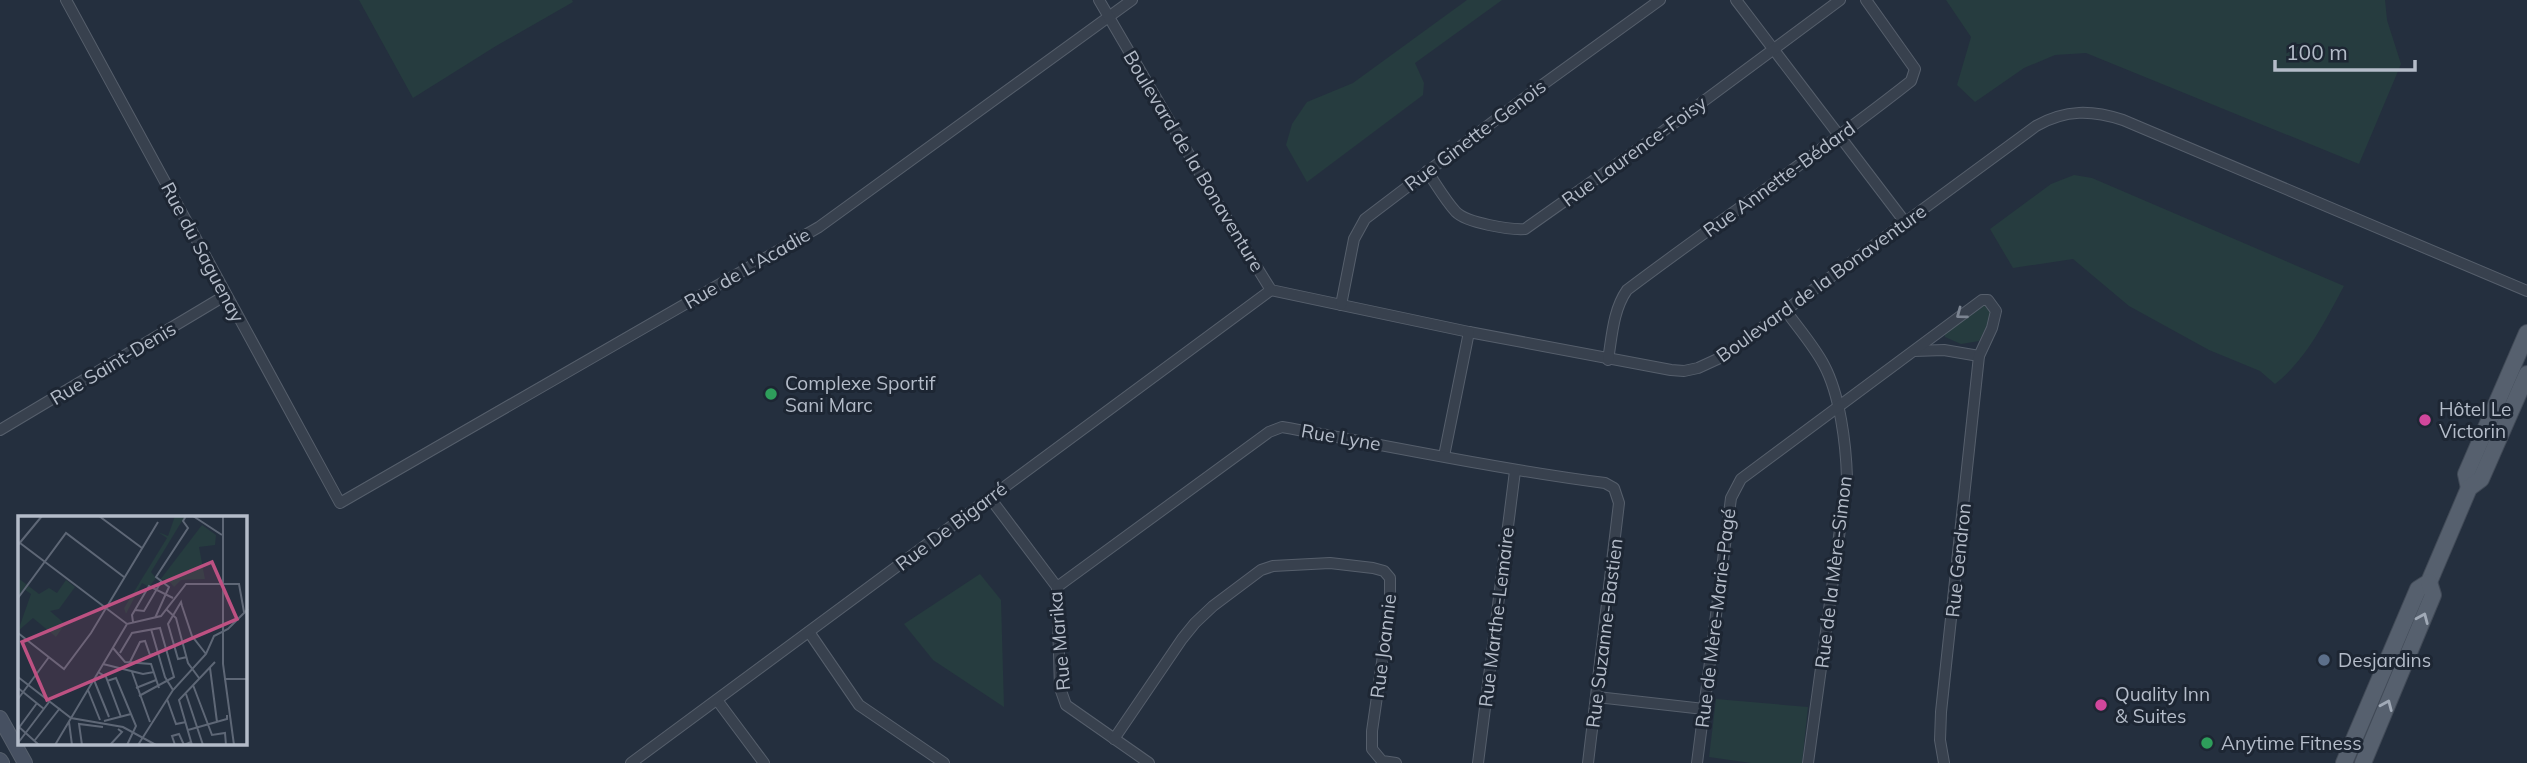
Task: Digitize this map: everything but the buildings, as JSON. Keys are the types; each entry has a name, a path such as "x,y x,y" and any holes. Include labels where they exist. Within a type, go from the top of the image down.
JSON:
{"main road":[{"path":"2469,488 2466,474 2527,333"},
{"path":"2362,763 2433,595 2430,582 2469,488 2481,479 2527,374"},
{"path":"2344,763 2418,589 2430,582"},
{"path":"0,718 25,763"}],"street":[{"name":"Rue du Saguenay","path":"66,0 340,503"},
{"name":"Boulevard de la Bonaventure","path":"1099,0 1271,290 1468,332 1671,370 1698,368 1722,357 2036,126 2053,116 2085,112 2123,120 2527,291"},
{"name":"Rue de L'Acadie","path":"340,503 819,227 1132,0"},
{"name":"Rue Ginette-Genois","path":"1341,305 1350,255 1358,228 1364,219 1660,0"},
{"path":"1736,0 1905,222"},
{"name":"Rue Laurence-Foisy","path":"1427,171 1456,212 1466,218 1525,229 1840,0"},
{"name":"Rue Annette-Bédard","path":"1608,360 1616,315 1628,290 1699,236 1839,138 1912,80 1915,69 1866,0"},
{"name":"Rue De Bigarré","path":"631,763 1271,290"},
{"name":"Rue Saint-Denis","path":"0,430 226,295"},
{"name":"Rue de Mère-Marie-Pagé","path":"1697,763 1734,488 1741,479 1911,352 1982,300 1988,300 1996,311 1992,328 1979,356"},
{"name":"Rue de la Mère-Simon","path":"1786,311 1826,368 1844,441 1847,478 1808,763"},
{"path":"1444,456 1468,332"},
{"path":"1911,352 1944,350 1979,356"},
{"name":"Rue Gendron","path":"1944,763 1940,740 1941,712 1979,356"},
{"name":"Rue Lyne","path":"1057,587 1269,432 1282,427 1515,471 1605,483 1614,488 1619,503"},
{"name":"Rue Marthe-Lemaire","path":"1478,763 1515,471"},
{"name":"Rue Marika","path":"990,498 1057,587 1062,696 1072,710 1149,763"},
{"name":"Rue Suzanne-Bastien","path":"1588,763 1619,503"},
{"name":"Rue Joannie","path":"1114,739 1182,639 1213,607 1261,570 1273,566 1330,563 1373,568 1384,571 1390,578 1390,607 1372,731 1372,749 1382,761 1396,763"},
{"path":"809,632 859,705 944,763"},
{"path":"1597,697 1704,709"},
{"path":"717,700 764,763"}],"green space":[{"path":"359,0 572,0 573,2 413,98"},
{"path":"1467,0 1502,0 1415,63 1424,83 1423,95 1307,182 1286,145 1292,124 1307,102 1353,83"},
{"path":"1946,0 2385,0 2387,20 2401,64 2359,164 2086,53 2055,55 2024,68 1975,102 1957,85 1971,37"},
{"path":"2074,175 2092,178 2344,286 2306,351 2275,384 2260,371 2209,350 2129,306 2073,259 2013,268 1990,229 2051,184"},
{"path":"1983,304 1990,310 1990,320 1979,341 1961,344 1945,337 1945,332"},
{"path":"980,574 1001,600 1004,707 933,660 904,624"},
{"path":"1716,699 1808,707 1802,763 1751,763 1709,757"}],"place":[{"name":"Complexe Sportif Sani Marc","path":"771,394"},
{"name":"Hôtel Le Victorin","path":"2425,420"},
{"name":"Desjardins","path":"2324,660"},
{"name":"Quality Inn & Suites","path":"2101,705"},
{"name":"Anytime Fitness","path":"2207,743"}]}
